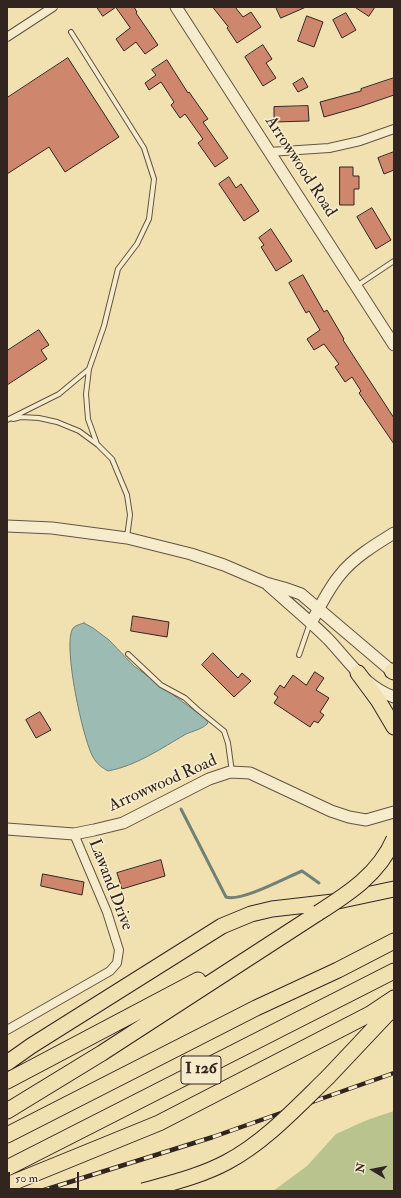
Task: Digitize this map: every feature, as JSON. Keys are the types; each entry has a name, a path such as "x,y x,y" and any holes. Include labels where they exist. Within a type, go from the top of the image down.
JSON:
{"highway":[{"path":"358,673 378,700 394,727"},
{"path":"7,1111 102,1053 343,897 371,873 383,860 394,839"},
{"path":"7,1063 222,926 251,914 272,909 333,902 394,889"},
{"path":"7,1081 290,931"},
{"name":"I 126","path":"7,1135 256,1008 338,970 394,941"},
{"name":"I 126","path":"7,1168 394,971"},
{"path":"7,1186 159,1123 370,1014 394,998"},
{"path":"143,1191 211,1170 241,1154 274,1127 328,1077 365,1041 394,1007"},
{"path":"365,1041 394,1023"}],"street":[{"path":"7,37 53,7"},
{"name":"Arrowwood Road","path":"176,7 394,345"},
{"path":"269,152 329,148 360,141 394,129"},
{"path":"7,526 52,528 127,538 191,554 224,565 266,584 301,594 393,672"},
{"path":"310,623 330,588 341,573 368,549 394,533"},
{"path":"266,584 310,623 342,654 358,673 378,689 394,697"},
{"name":"Arrowwood Road","path":"7,829 74,834 123,823 209,779 232,772 250,773 331,812 349,817 366,820 394,812"},
{"name":"Lawand Drive","path":"7,1030 110,971 117,963 119,950 107,912 74,834"}],"lane":[{"path":"71,32 144,148 154,179 149,219 137,244 118,269 104,326 89,368 86,394 88,419 98,444"},
{"path":"356,286 394,261"},
{"path":"7,421 59,394 89,368"},
{"path":"7,421 21,417 39,418 57,422 79,431 98,444 112,459 120,476 126,495 130,515 127,538"},
{"path":"299,655 310,623"},
{"path":"128,654 161,685 185,698 224,731 228,743 232,772"}],"green space":[{"path":"394,1111 394,1191 273,1191 307,1166 336,1134 367,1120"}],"water":[{"path":"84,623 109,640 134,666 206,719 208,723 139,761 108,771 101,767 93,757 84,732 79,713 72,671 70,637 73,628"}],"building":[{"path":"97,7 116,7 103,16"},
{"path":"116,7 134,7 137,12 136,13 158,45 145,54 136,42 124,51 116,39 130,28"},
{"path":"213,7 235,7 243,17 251,12 261,27 237,43 227,28 228,27"},
{"path":"276,7 306,7 281,18"},
{"path":"355,7 375,7 369,16"},
{"path":"346,13 356,30 342,38 333,20"},
{"path":"307,16 323,22 314,47 298,41"},
{"path":"263,45 272,59 266,63 276,78 263,86 245,57"},
{"path":"68,58 119,137 65,172 49,147 7,174 7,98"},
{"path":"167,60 188,93 189,92 208,119 203,122 228,158 215,167 198,143 203,139 185,114 180,118 171,105 174,102 161,82 149,90 145,83 156,75 152,70"},
{"path":"303,78 308,87 298,92 293,84"},
{"path":"394,78 394,95 324,117 320,102 361,91 361,89"},
{"path":"308,106 309,121 274,122 274,107"},
{"path":"394,152 394,170 384,174 378,158"},
{"path":"340,167 353,167 353,176 359,176 359,189 354,189 354,205 340,205"},
{"path":"229,177 236,188 241,184 259,211 244,221 219,184"},
{"path":"372,208 391,240 376,249 357,217"},
{"path":"271,229 292,261 276,271 261,247 264,245 259,238"},
{"path":"303,275 324,312 327,310 344,339 343,340 394,418 394,444 359,393 361,391 352,377 345,382 335,367 339,364 324,344 314,350 307,339 320,330 309,311 306,313 289,283"},
{"path":"39,330 49,345 41,350 47,359 7,385 7,351"},
{"path":"133,616 169,622 167,637 131,631"},
{"path":"213,653 238,678 242,673 251,681 234,697 202,665"},
{"path":"315,672 324,678 316,690 329,698 320,712 324,715 318,723 314,721 310,727 274,703 278,697 274,694 280,685 284,688 293,675 306,685"},
{"path":"40,712 51,730 36,738 26,720"},
{"path":"161,860 165,876 122,889 117,873"},
{"path":"43,874 84,882 82,895 41,886"}],"waterway":[{"path":"181,809 226,897 233,898 252,893 302,871 319,883"}],"railway":[{"path":"41,1191 213,1137 394,1073"}]}
